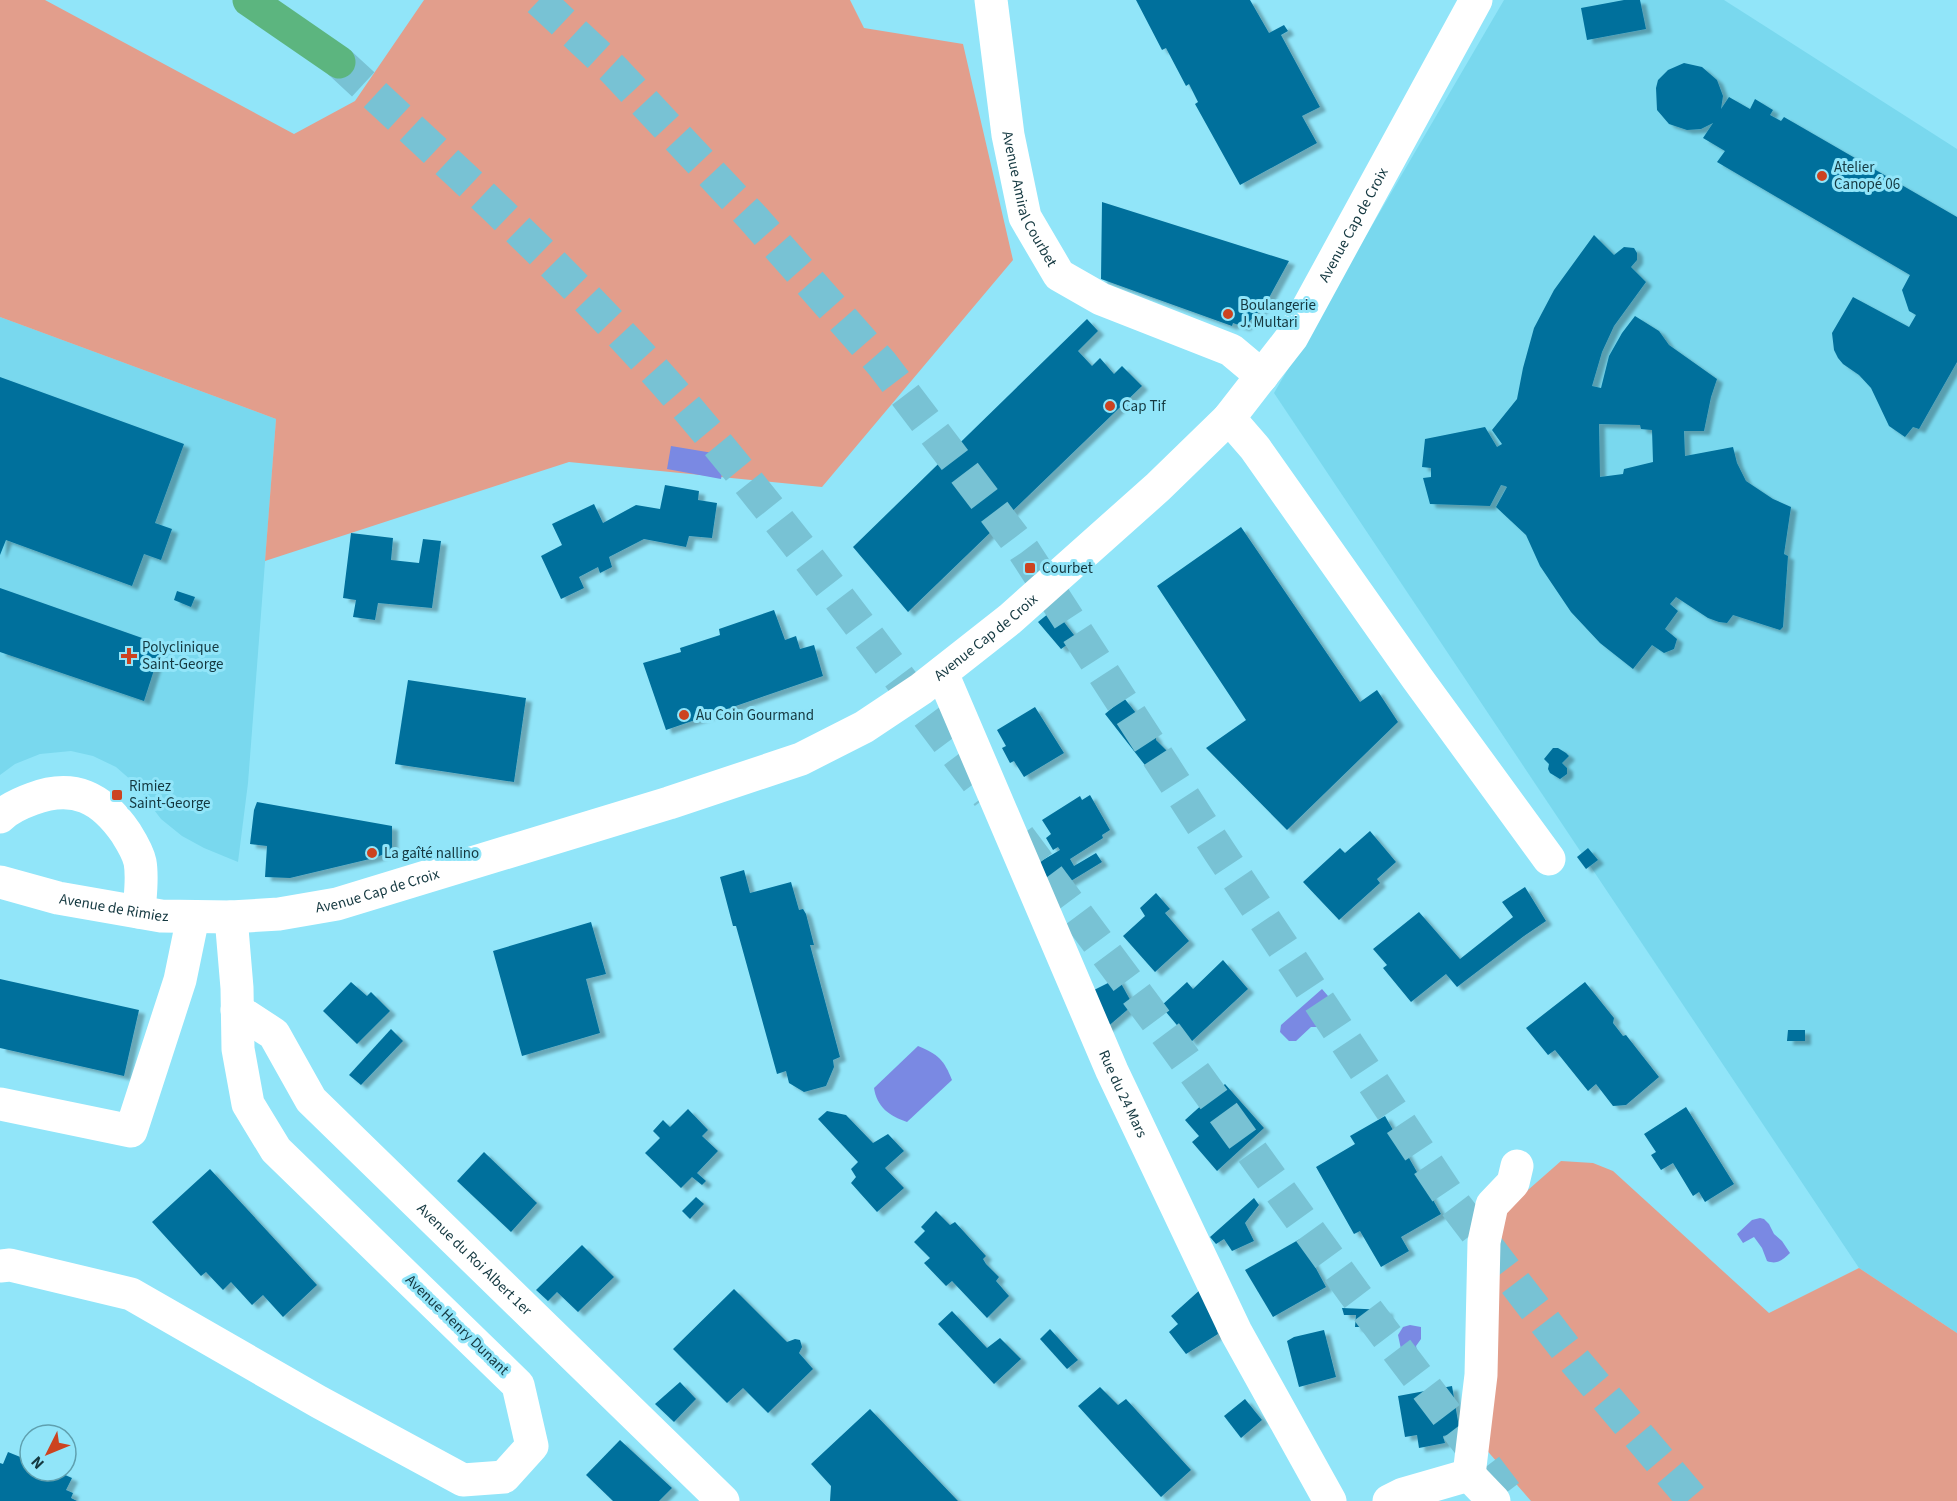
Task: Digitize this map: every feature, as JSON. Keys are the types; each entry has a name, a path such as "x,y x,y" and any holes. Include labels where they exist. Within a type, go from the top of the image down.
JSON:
{"highway":[{"path":"249,0 339,62"}],"street":[{"name":"Avenue Amiral Courbet","path":"991,0 1008,135 1025,217 1059,275 1101,299 1231,350 1262,376"},
{"name":"Avenue Cap de Croix","path":"231,917 279,914 337,904 669,803 801,759 864,727 942,673 1011,619 1158,487 1229,418 1292,337 1476,0"},
{"path":"1229,418 1255,448 1417,678 1549,859"},
{"name":"Rue du 24 Mars","path":"942,673 1112,1071 1236,1332 1330,1501"},
{"path":"0,817 22,802 48,793 66,792 84,796 105,807 130,839 140,860 139,912"},
{"name":"Avenue de Rimiez","path":"0,882 58,898 161,916 231,917"},
{"path":"0,1104 131,1131 180,980 193,917"},
{"name":"Avenue Henry Dunant","path":"0,1266 10,1265 131,1294 319,1402 463,1480 504,1477 532,1446 518,1385 276,1150 248,1104 238,1049 231,917"},
{"name":"Avenue du Roi Albert 1er","path":"237,1010 273,1034 311,1100 723,1501"},
{"path":"1469,1475 1481,1376 1484,1242 1492,1205 1514,1183 1517,1166"},
{"path":"1389,1501 1403,1494 1469,1475"},
{"path":"1469,1475 1494,1501"}],"shaded area":[{"path":"0,0 45,0 294,134 355,101 424,0 850,0 864,28 963,44 1013,260 822,487 569,462 265,561 276,419 0,317"},
{"path":"1504,0 1724,0 1957,149 1957,1333 1859,1268 1274,393"},
{"name":"Polyclinique Saint-George","path":"0,317 276,419 248,783 238,862 182,836 161,819 140,788 116,767 93,756 71,751 40,754 15,764 0,775"},
{"path":"1561,1161 1593,1163 1613,1171 1769,1313 1859,1268 1957,1333 1957,1501 1531,1501 1470,1431 1480,1232"}],"water":[{"path":"671,446 725,455 721,479 667,469"},
{"path":"1322,989 1340,1010 1320,1027 1311,1027 1296,1041 1289,1041 1280,1032 1281,1025"},
{"path":"918,1046 940,1058 952,1080 907,1122 895,1117 881,1106 874,1088"},
{"path":"1760,1218 1769,1224 1774,1234 1790,1253 1780,1261 1767,1261 1754,1237 1743,1243 1737,1234 1752,1220"},
{"path":"1410,1325 1421,1327 1421,1339 1416,1346 1418,1354 1415,1365 1406,1369 1399,1366 1401,1349 1398,1335 1403,1327"}],"building":[{"path":"1136,0 1250,0 1269,33 1284,25 1288,31 1281,35 1320,107 1302,116 1317,143 1240,185 1195,104 1198,102 1189,84 1186,86 1166,48 1162,50"},
{"path":"1624,0 1640,0 1646,29 1587,40 1581,8"},
{"path":"1684,63 1702,67 1717,80 1723,96 1721,109 1729,97 1750,109 1755,99 1773,110 1770,115 1781,121 1784,117 1957,217 1957,362 1919,429 1913,427 1905,437 1889,426 1871,388 1838,358 1834,350 1832,333 1853,297 1909,327 1916,315 1909,311 1902,290 1910,275 1717,162 1725,151 1703,138 1713,123 1701,129 1687,130 1669,124 1657,110 1656,88 1658,80 1668,70"},
{"path":"1102,202 1289,261 1265,305 1244,327 1233,323 1232,326 1101,279"},
{"path":"1594,235 1614,255 1624,247 1634,248 1637,260 1631,267 1646,282 1614,326 1602,352 1592,386 1601,388 1609,356 1635,316 1659,331 1669,345 1717,379 1704,431 1684,431 1685,456 1733,447 1737,463 1746,481 1773,499 1791,507 1784,554 1788,556 1783,627 1780,630 1733,615 1727,623 1719,622 1708,618 1676,597 1670,604 1678,611 1665,629 1677,639 1674,649 1664,653 1652,645 1633,669 1600,643 1571,612 1540,566 1526,535 1496,507 1507,487 1501,485 1490,506 1430,504 1423,478 1431,477 1431,468 1422,467 1425,439 1485,427 1497,447 1502,444 1492,430 1517,399 1534,328 1554,290","holes":["1599,424 1640,425 1641,429 1652,430 1653,462 1624,469 1623,474 1600,477"]},
{"path":"1087,319 1098,331 1078,351 1092,366 1100,358 1114,374 1122,366 1142,386 908,612 853,547"},
{"path":"0,377 184,444 155,523 172,529 161,560 144,554 132,586 6,540 0,555"},
{"path":"665,485 699,491 698,500 717,503 712,538 689,536 686,547 644,539 609,557 612,567 600,573 598,567 579,577 584,588 561,599 541,556 562,545 552,524 594,504 603,523 636,505 660,509"},
{"path":"1241,527 1360,702 1377,690 1398,722 1287,830 1206,748 1246,720 1157,586"},
{"path":"351,533 393,538 391,560 419,563 423,539 441,541 432,608 378,603 375,620 353,617 356,600 343,598"},
{"path":"0,588 162,645 144,701 0,652"},
{"path":"177,591 195,597 191,607 174,600"},
{"path":"1054,609 1084,648 1077,654 1068,644 1061,649 1038,622"},
{"path":"774,610 785,640 796,636 800,649 814,645 823,676 666,730 643,663 681,652 680,648 720,635 719,629"},
{"path":"408,680 526,698 514,782 395,764"},
{"path":"1124,698 1156,740 1172,756 1148,769 1105,714"},
{"path":"1035,707 1064,753 1024,777 1014,761 1010,763 1002,748 1006,746 997,730"},
{"path":"1553,748 1558,748 1569,756 1562,763 1567,768 1567,774 1560,779 1550,773 1549,764 1544,759"},
{"path":"1090,795 1110,830 1102,835 1103,838 1070,859 1074,866 1096,853 1102,862 1048,895 1036,864 1060,850 1058,847 1053,850 1046,838 1051,834 1042,820 1080,796 1082,800"},
{"path":"257,802 392,826 392,851 374,858 290,878 265,877 267,846 250,844"},
{"path":"1370,831 1396,862 1377,879 1380,883 1339,920 1303,882 1340,848 1345,853"},
{"path":"1588,848 1598,860 1586,869 1577,857"},
{"path":"744,870 750,893 791,882 799,910 803,909 806,914 814,945 810,945 840,1057 833,1060 834,1067 826,1086 804,1092 789,1083 786,1071 777,1074 720,877"},
{"path":"1525,887 1546,921 1457,987 1446,974 1411,1002 1383,968 1387,965 1373,949 1419,912 1460,959 1513,917 1502,902"},
{"path":"1156,893 1170,909 1165,913 1189,941 1155,972 1123,936 1145,916 1140,908"},
{"path":"591,922 606,974 586,979 600,1033 522,1056 493,951"},
{"path":"1223,960 1248,989 1191,1042 1161,1006 1187,982 1193,989"},
{"path":"1118,978 1133,1005 1105,1029 1090,992"},
{"path":"0,979 139,1010 124,1076 0,1048"},
{"path":"351,982 367,996 371,992 390,1011 357,1044 323,1011"},
{"path":"1585,982 1614,1018 1613,1023 1623,1036 1626,1035 1659,1077 1626,1105 1613,1106 1596,1084 1588,1091 1555,1050 1548,1055 1526,1028"},
{"path":"391,1029 403,1041 361,1085 349,1075"},
{"path":"1788,1030 1805,1030 1805,1041 1787,1041"},
{"path":"1225,1084 1264,1128 1217,1171 1192,1142 1199,1136 1185,1120"},
{"path":"1686,1107 1734,1184 1705,1202 1699,1192 1693,1196 1673,1163 1661,1170 1651,1155 1656,1152 1644,1134"},
{"path":"688,1109 708,1130 702,1136 718,1151 697,1173 706,1181 702,1185 692,1177 681,1188 645,1153 660,1138 653,1131 663,1120 670,1127"},
{"path":"827,1111 846,1115 873,1143 888,1134 904,1151 885,1168 904,1188 877,1212 851,1183 856,1177 851,1169 858,1162 818,1119"},
{"path":"1385,1116 1441,1214 1401,1237 1409,1251 1381,1267 1360,1231 1354,1234 1316,1167 1355,1144 1350,1136"},
{"path":"484,1152 537,1203 511,1232 457,1181"},
{"path":"210,1169 317,1285 283,1317 263,1295 252,1305 231,1282 223,1290 206,1272 201,1276 152,1222"},
{"path":"696,1197 704,1204 690,1219 682,1211"},
{"path":"1254,1198 1259,1205 1245,1223 1254,1241 1232,1251 1224,1239 1216,1244 1210,1237"},
{"path":"936,1211 950,1225 955,1222 986,1256 983,1259 999,1277 996,1281 1009,1296 987,1318 952,1281 946,1286 924,1263 930,1258 914,1242 925,1231 921,1227"},
{"path":"1300,1239 1326,1287 1273,1317 1245,1270"},
{"path":"582,1245 614,1277 578,1312 557,1292 548,1301 536,1290"},
{"path":"734,1289 787,1342 800,1340 802,1347 799,1353 813,1369 768,1413 743,1388 727,1403 673,1349"},
{"path":"1201,1289 1208,1300 1218,1334 1186,1354 1169,1332 1178,1324 1171,1316"},
{"path":"1342,1308 1387,1310 1386,1327 1355,1327 1356,1315 1344,1315"},
{"path":"952,1311 987,1348 1000,1338 1021,1359 994,1384 938,1324"},
{"path":"1050,1329 1078,1360 1067,1369 1040,1339"},
{"path":"1324,1330 1336,1377 1299,1387 1287,1341 1294,1337"},
{"path":"680,1382 696,1399 674,1422 655,1404"},
{"path":"1452,1386 1460,1433 1443,1436 1445,1443 1419,1448 1417,1435 1405,1437 1398,1396"},
{"path":"1100,1387 1118,1405 1126,1399 1191,1470 1161,1497 1078,1406"},
{"path":"1245,1399 1262,1420 1241,1438 1224,1416"},
{"path":"870,1409 958,1501 830,1501 831,1486 811,1464"},
{"path":"620,1440 672,1488 659,1501 613,1501 586,1475"},
{"path":"8,1452 18,1456 18,1483 70,1483 66,1490 73,1493 71,1498 77,1501 0,1501 0,1463 3,1464"}],"tunnel":[{"path":"539,0 613,69 753,218 882,364 1024,551 1219,851 1450,1198 1575,1361 1694,1501"},
{"path":"339,62 472,185 558,270 601,313 682,402 800,547 988,796"},
{"path":"1019,837 1176,1047 1354,1293 1512,1501"}],"place":[{"name":"Atelier Canopé 06","path":"1822,176"},
{"name":"Boulangerie J. Multari","path":"1228,314"},
{"name":"Cap Tif","path":"1110,406"},
{"name":"Courbet","path":"1030,568"},
{"name":"Polyclinique Saint-George","path":"129,656"},
{"name":"Au Coin Gourmand","path":"684,715"},
{"name":"Rimiez Saint-George","path":"117,795"},
{"name":"La gaîté nallino","path":"372,853"}]}
